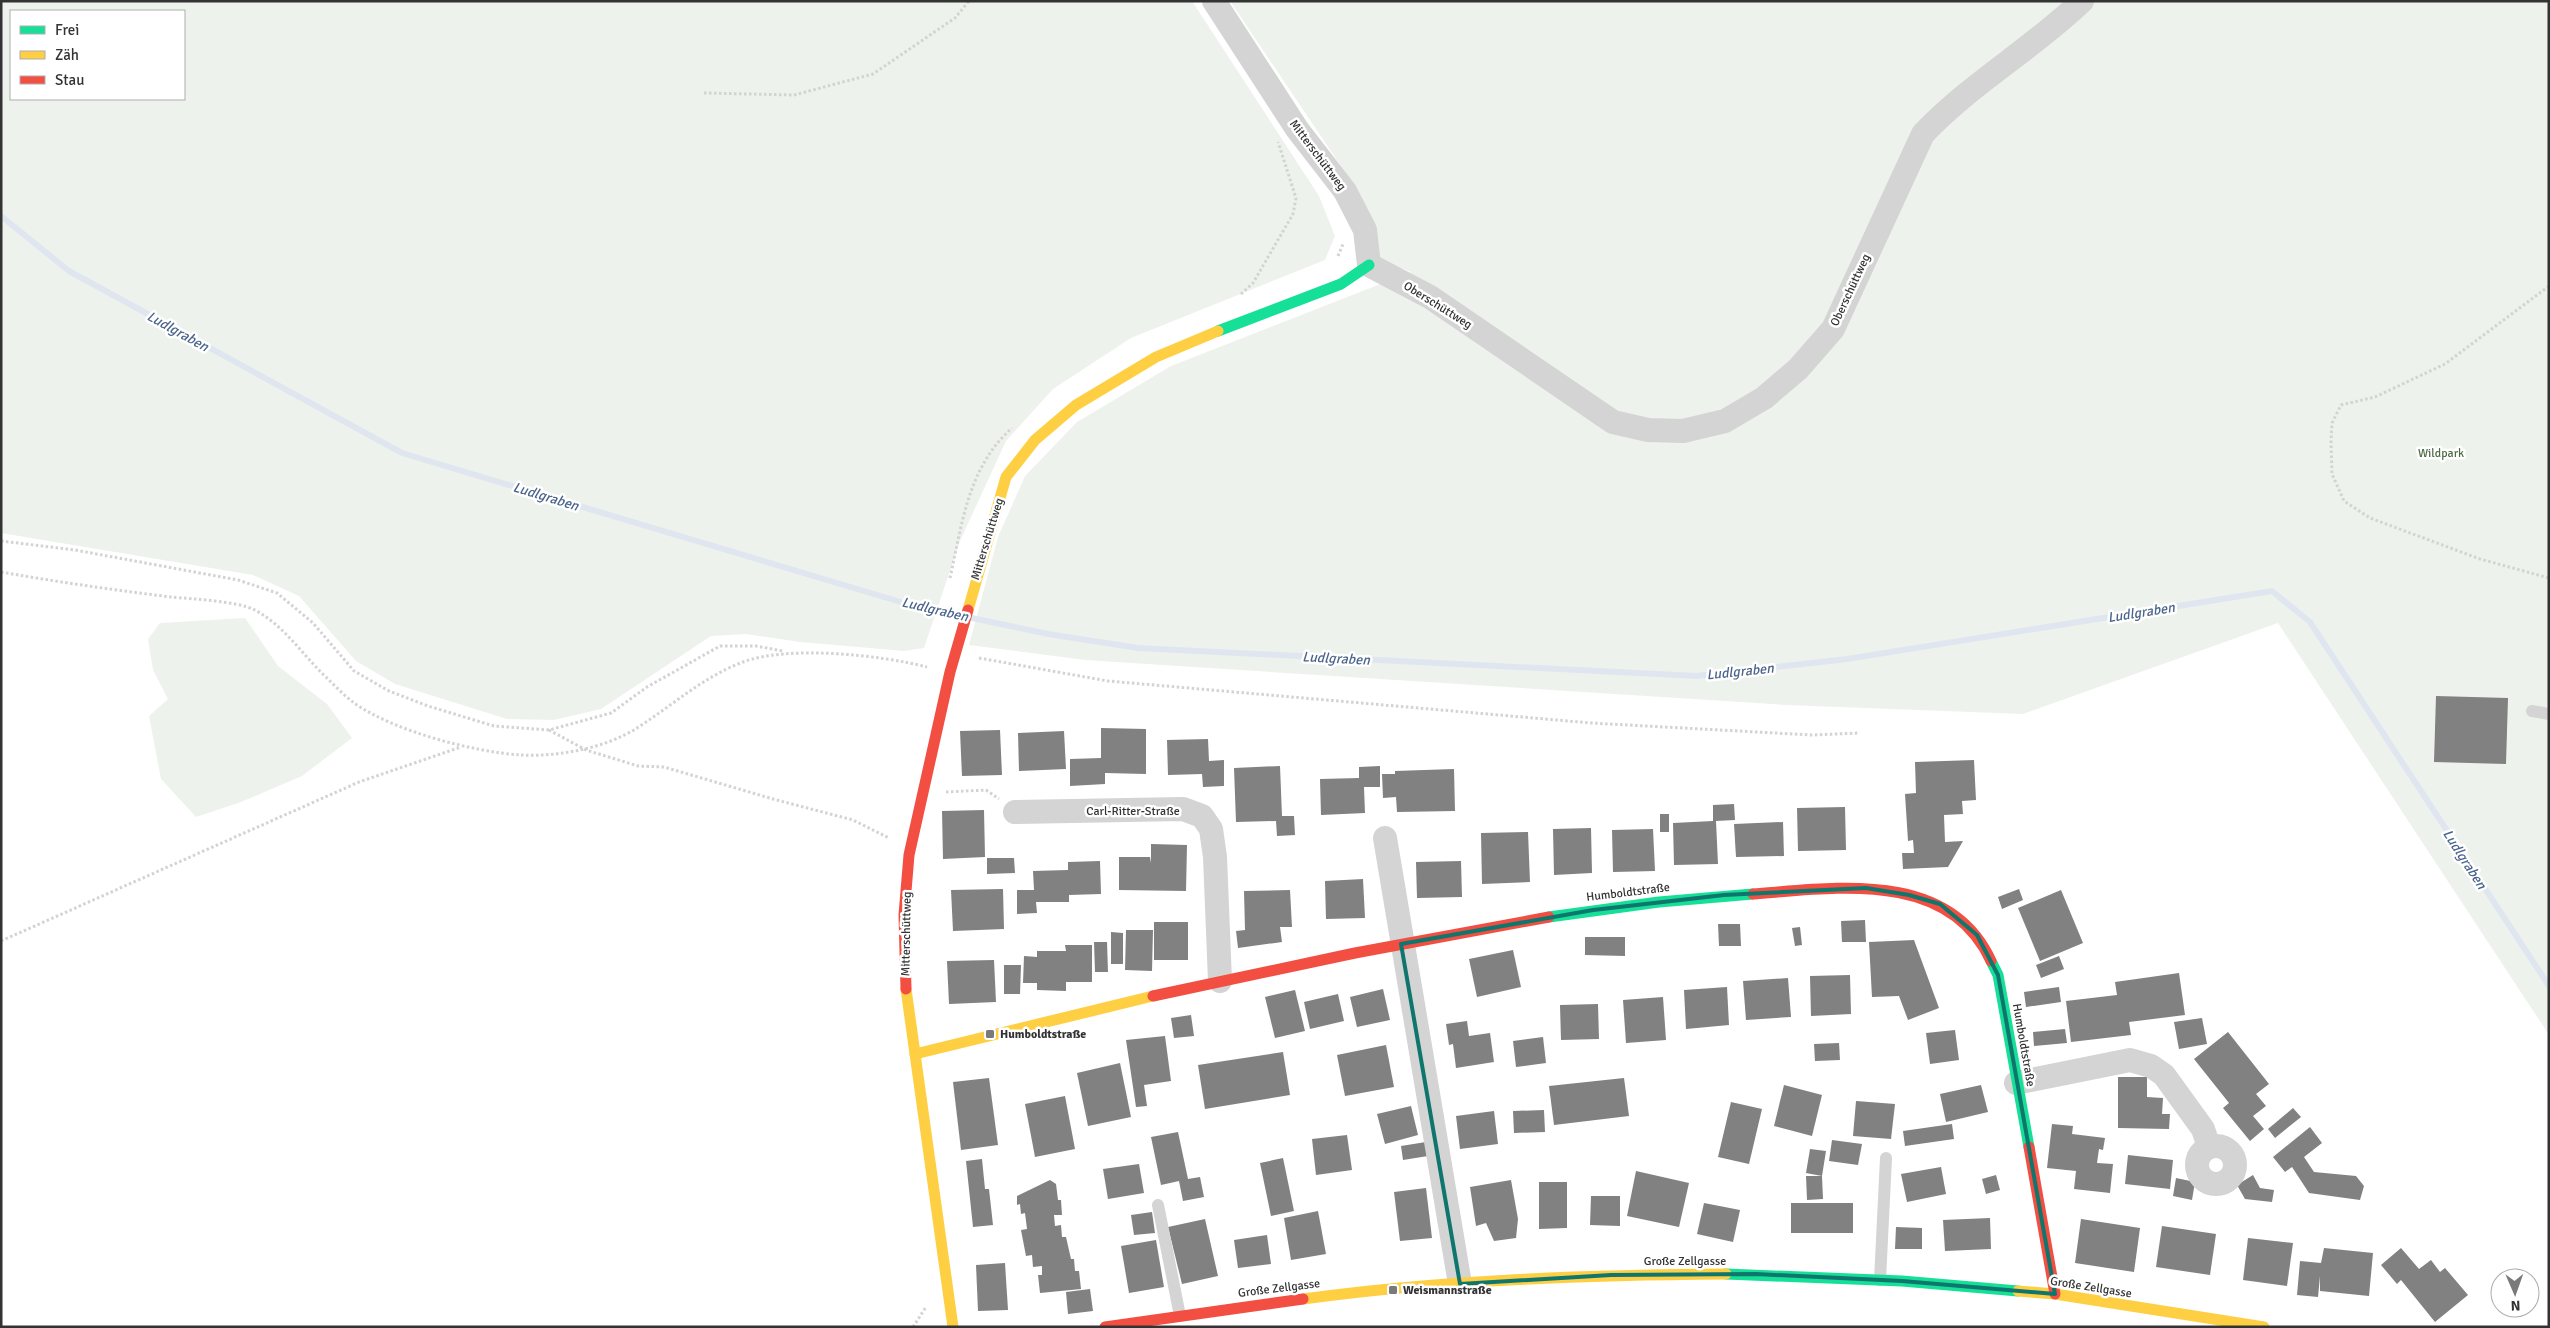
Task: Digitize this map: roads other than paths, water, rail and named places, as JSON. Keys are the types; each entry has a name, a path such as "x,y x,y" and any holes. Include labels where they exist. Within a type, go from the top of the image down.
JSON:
{"street":[{"name":"Mitterschüttweg","path":"954,1327 906,987 904,915 909,855 955,649 1006,477 1035,440 1076,405 1156,357 1241,321 1341,284 1369,264 1365,230 1345,191 1298,129 1214,1"},
{"name":"Oberschüttweg","path":"1369,264 1430,297 1612,422 1648,430 1683,431 1725,422 1764,398 1798,369 1833,329 1923,134 1943,113 2061,21 2082,1"},
{"name":"Carl-Ritter-Straße","path":"1015,812 1183,809 1202,816 1211,829 1215,857 1220,980"},
{"path":"1385,838 1401,944 1460,1284"},
{"name":"Humboldtstraße","path":"915,1054 1068,1014 1220,980 1401,944 1593,910 1724,895 1866,888 1908,895 1940,904 1977,935 1998,975 2055,1294"},
{"path":"2016,1083 2130,1060 2151,1066 2164,1075 2203,1129 2209,1146"},
{"name":"Große Zellgasse","path":"1105,1327 1320,1297 1460,1284 1621,1275 1756,1274 1880,1280 2055,1294 2264,1327"}],"lane":[{"path":"2532,711 2549,714"},
{"path":"1880,1280 1886,1158"},
{"path":"1158,1205 1180,1316"}],"waterway":[{"name":"Ludlgraben","path":"1,216 69,271 402,453 904,603 960,615"},
{"name":"Ludlgraben","path":"972,618 1048,634 1138,648 1697,676 1847,659 2272,591 2310,622 2549,986"}],"place":[{"name":"Humboldtstraße","path":"990,1034"},
{"name":"Weismannstraße","path":"1393,1290"}],"park label":[{"name":"Wildpark","path":"2441,453"}]}
